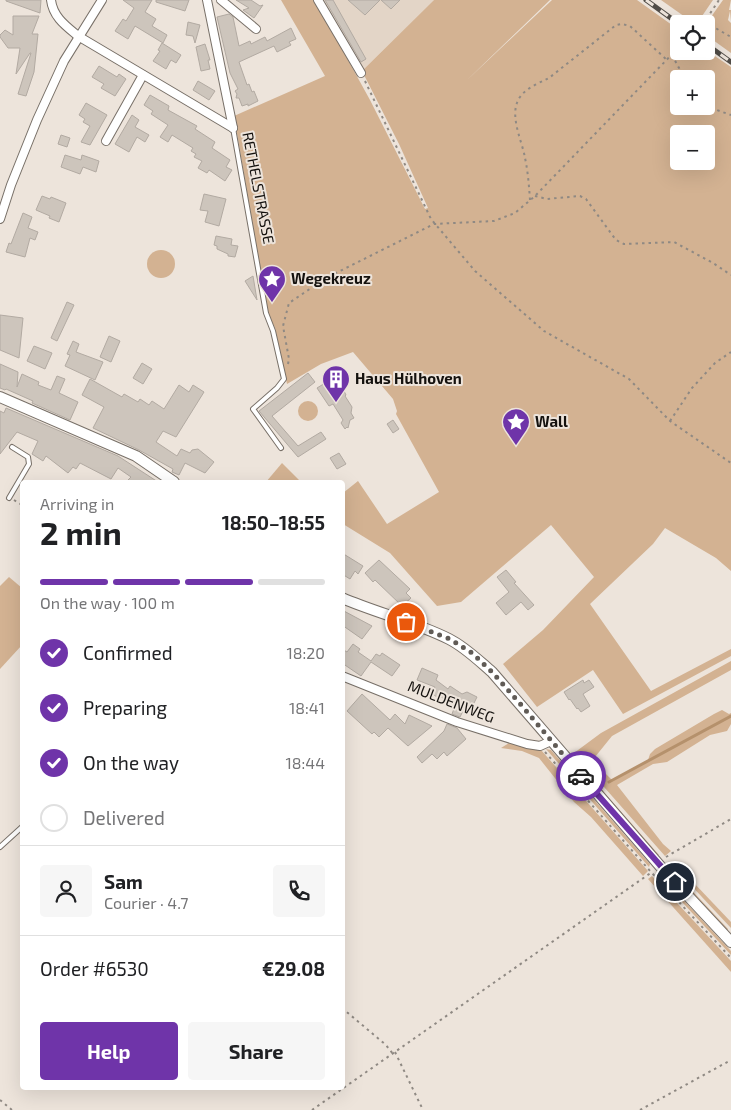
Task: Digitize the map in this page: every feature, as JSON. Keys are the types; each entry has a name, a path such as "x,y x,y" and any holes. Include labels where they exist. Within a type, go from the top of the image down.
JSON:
{"main road":[{"path":"0,397 136,456 171,480"},
{"path":"345,599 450,639 472,653 498,679 662,868 731,942"}],"street":[{"path":"51,0 52,7 60,22 78,36 233,128"},
{"path":"0,219 11,185 64,61 102,0"},
{"name":"RETHELSTRASSE","path":"207,0 233,128"},
{"path":"221,0 256,29"},
{"path":"318,0 361,73"},
{"path":"106,140 143,75"},
{"name":"MULDENWEG","path":"345,677 457,722 527,744 540,746"},
{"path":"540,746 551,741"}],"lane":[{"name":"RETHELSTRASSE","path":"233,128 266,313 273,331 284,379"},
{"path":"281,448 253,409 277,388 284,379"},
{"path":"12,448 28,457 30,464 20,480"},
{"path":"9,498 20,480"},
{"path":"0,847 20,829"}],"path":[{"path":"709,15 719,0"},
{"path":"530,200 525,156 519,136 516,108 521,96 549,78 616,25 630,26 667,60"},
{"path":"715,29 731,37"},
{"path":"284,379 289,359 283,326 289,303 326,278 434,224 494,221 515,213 535,196 670,57"},
{"path":"361,73 434,224 476,271 544,331 629,379 670,421 731,463"},
{"path":"715,109 731,115"},
{"path":"535,196 547,199 580,196 586,199 616,240 624,244 674,242 713,263 731,276"},
{"path":"670,421 692,388 715,363 731,352"},
{"path":"540,746 651,872 731,958"},
{"path":"662,868 664,858 731,819"},
{"path":"345,1087 651,872"},
{"path":"345,1011 394,1053 423,1110"},
{"path":"640,1110 731,1060"},
{"path":"312,1110 341,1090"},
{"path":"0,1100 12,1110"}],"shaded area":[{"path":"281,0 315,0 370,100 425,209 428,208 399,144 362,71 434,0 550,0 465,82 552,0 637,0 670,24 670,60 715,60 715,56 731,67 731,571 716,558 665,528 653,544 590,604 651,691 731,649 731,656 623,714 593,670 537,707 503,664 543,630 594,577 551,525 461,602 437,606 390,553 345,525 345,491 358,481 387,524 439,492 396,414 397,411 393,399 353,352 321,364 287,384 275,328 268,314 234,116 325,76"},
{"path":"322,0 434,0 362,71"},
{"path":"661,0 713,0 703,15 682,15"},
{"path":"723,0 731,0 729,10 731,10 731,21 730,11 728,20 731,23 731,53 715,41 715,15 712,15"},
{"path":"161,250 171,254 175,264 171,274 161,278 151,274 147,264 151,254"},
{"path":"308,401 315,404 318,411 315,418 308,421 301,418 298,411 301,404"},
{"path":"282,463 299,480 268,480"},
{"path":"9,577 20,586 20,647 0,669 0,586"},
{"path":"731,661 731,670 612,736 595,757 597,765 612,780 648,760 650,754 655,749 714,714 722,710 729,714 731,713 731,724 727,731 710,735 667,762 653,764 617,785 663,844 671,851 665,856 574,753 601,733"},
{"path":"509,743 541,750 648,871 643,876 591,817 574,802 539,758 522,751 501,748"},
{"path":"546,749 551,750 650,864 649,867"},
{"path":"574,758 659,855 656,855 577,765"},
{"path":"674,862 731,922 731,928 672,865"},
{"path":"670,867 728,929 727,931 669,869"},
{"path":"652,876 731,961 731,972 648,879"},
{"path":"658,876 662,877 731,951 731,955"}],"building":[{"path":"41,0 40,13 6,1"},
{"path":"123,0 152,0 145,12 156,19 152,26 167,35 163,43 135,26 128,39 115,31 123,19 126,21 134,8"},
{"path":"156,0 189,0 185,11 156,2"},
{"path":"236,0 251,0 260,6 263,5 254,18 243,10 249,8"},
{"path":"325,0 333,0 366,59 361,62"},
{"path":"348,0 380,0 365,15"},
{"path":"381,0 400,0 391,9"},
{"path":"229,14 233,17 239,46 250,41 251,44 265,37 267,41 291,28 296,39 289,42 291,45 277,52 274,46 239,62 247,85 249,84 252,92 254,91 258,101 248,106 248,104 242,106 239,98 236,98 237,94 235,91 238,89 230,73 217,17"},
{"path":"13,16 39,16 32,34 38,34 34,72 26,96 18,94 31,53 16,74 20,48 8,48 0,37 5,30 13,35"},
{"path":"188,22 200,25 195,43 193,36 186,35"},
{"path":"162,43 181,55 176,63 171,60 166,69 153,61 160,51 158,50"},
{"path":"205,44 210,60 208,60 210,69 201,71 196,47"},
{"path":"99,66 117,77 119,74 126,79 115,96 101,88 104,84 92,77"},
{"path":"198,81 215,91 209,100 193,90"},
{"path":"150,95 169,106 168,110 197,126 195,129 215,142 212,148 230,160 226,167 232,170 225,181 209,170 207,173 198,168 202,161 194,157 196,154 191,151 193,148 172,135 168,142 160,137 168,125 151,114 153,111 144,105"},
{"path":"86,103 107,115 90,145 81,142 90,126 83,122 85,119 79,115"},
{"path":"132,115 139,120 135,127 149,135 145,142 137,137 129,152 115,144"},
{"path":"61,135 70,138 67,147 58,144"},
{"path":"65,155 81,160 82,155 99,161 96,172 83,167 80,174 61,167"},
{"path":"204,194 226,199 219,226 205,222 208,211 200,210"},
{"path":"42,196 50,199 51,197 66,203 59,222 36,210"},
{"path":"23,213 32,217 28,228 38,232 35,240 30,238 25,257 6,252"},
{"path":"216,236 232,239 231,245 238,246 235,257 228,256 228,254 217,249 217,246 214,245"},
{"path":"253,276 257,300 245,281"},
{"path":"67,302 74,305 57,341 51,338"},
{"path":"0,315 23,318 19,358 0,350"},
{"path":"109,336 120,341 111,362 100,357"},
{"path":"73,341 79,344 76,352 103,362 95,380 65,366 70,355 67,354"},
{"path":"34,346 52,353 45,369 27,361"},
{"path":"142,363 152,369 143,384 133,378"},
{"path":"0,364 18,372 17,387 22,374 39,382 38,385 51,390 57,376 65,379 59,393 78,402 70,420 32,403 33,401 0,388"},
{"path":"308,373 315,382 272,416 298,446 321,432 326,439 298,457 259,411"},
{"name":"Haus Hülhoven","path":"335,377 345,390 345,396 352,407 351,413 354,418 350,420 348,428 345,429 341,423 343,420 333,404 329,406 317,388"},
{"path":"90,379 122,397 124,394 138,402 140,399 149,405 152,401 164,409 179,385 189,392 193,385 204,392 176,437 163,431 156,442 177,456 181,449 190,453 192,450 198,449 214,462 205,473 185,463 179,475 172,472 173,469 139,450 93,428 104,407 82,395"},
{"path":"6,408 118,456 155,480 128,480 131,477 118,468 111,479 80,463 76,469 73,467 68,473 46,456 43,461 32,454 38,441 17,432 0,454 0,411 4,413"},
{"path":"393,420 399,429 393,433 387,424"},
{"path":"339,453 346,464 337,469 330,458"},
{"path":"345,555 363,566 358,574 355,571 350,579 345,576"},
{"path":"379,560 410,589 406,593 411,598 402,606 365,573"},
{"path":"506,570 516,582 514,583 534,605 528,610 521,602 506,615 496,603 509,592 497,577"},
{"path":"345,612 372,626 362,639 345,627"},
{"path":"353,644 360,649 358,652 371,661 376,654 380,656 382,653 400,665 392,676 371,662 361,676 345,665 345,651 347,652"},
{"path":"422,668 438,675 436,680 448,689 450,686 462,694 467,692 477,697 471,709 468,708 466,712 463,711 460,717 452,714 455,706 431,693 435,687 417,680"},
{"path":"583,680 584,683 589,680 594,687 583,694 590,706 581,712 564,692"},
{"path":"362,694 390,720 395,714 405,724 409,715 432,726 408,746 388,728 379,737 374,732 372,734 347,711"},
{"path":"447,724 457,728 466,739 447,756 444,752 437,759 432,754 422,763 417,757 444,731"}],"waterway":[{"path":"609,782 731,716"}],"railway":[{"path":"646,0 670,17"},
{"path":"715,50 731,62"}],"way so far":[{"path":"406,622 450,639 472,653 492,672 581,776"}],"place":[{"name":"Wegekreuz","path":"272,303"},
{"name":"Haus Hülhoven","path":"336,403"},
{"name":"Wall","path":"516,446"}],"route":[{"path":"581,776 675,882"}]}
